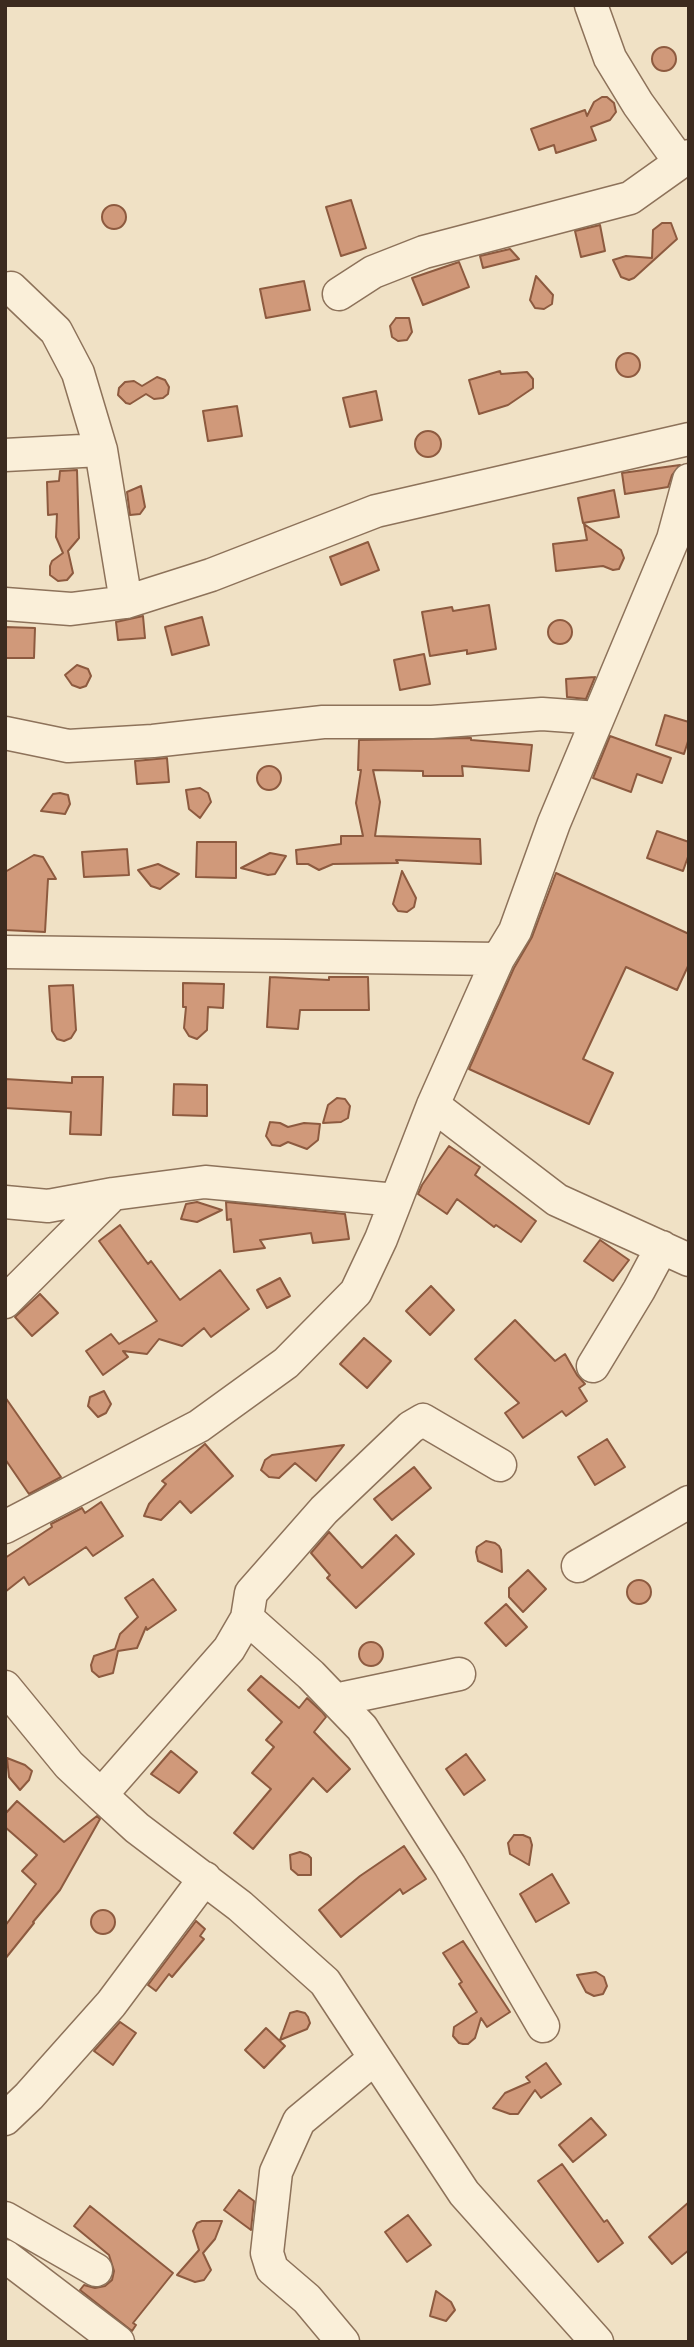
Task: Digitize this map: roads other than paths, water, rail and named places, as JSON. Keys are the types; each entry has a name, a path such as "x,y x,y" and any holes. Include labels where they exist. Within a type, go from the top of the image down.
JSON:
{"street":[{"path":"339,294 373,272 424,252 630,198 684,159 638,104 610,58 591,5"},
{"path":"11,288 56,331 78,373 100,450 126,602"},
{"path":"5,604 71,610 126,602 211,575 376,511 689,439"},
{"path":"5,455 100,450"},
{"path":"5,1527 199,1426 286,1363 356,1292 433,1105 498,959 515,931 554,823 673,539 689,480"},
{"path":"5,733 68,746 153,741 323,722 432,722 542,714 598,718"},
{"path":"5,952 498,959"},
{"path":"433,1105 557,1200 675,1254 639,1290 593,1366"},
{"path":"5,1202 48,1206 205,1182 396,1200"},
{"path":"5,1302 113,1194"},
{"path":"101,1794 229,1649 247,1618 251,1593 324,1510 411,1427 423,1420 500,1465"},
{"path":"578,1566 689,1502"},
{"path":"247,1618 335,1700 380,1752 400,1790 450,1866 543,2026"},
{"path":"335,1700 459,1674"},
{"path":"5,1687 69,1765 137,1828 240,1906 325,1982 464,2193 597,2342"},
{"path":"5,2119 111,2004 205,1878"},
{"path":"342,2342 307,2299 272,2269 267,2253 276,2172 299,2121 376,2058"},
{"path":"5,2218 96,2270"},
{"path":"5,2256 118,2342"}]}
